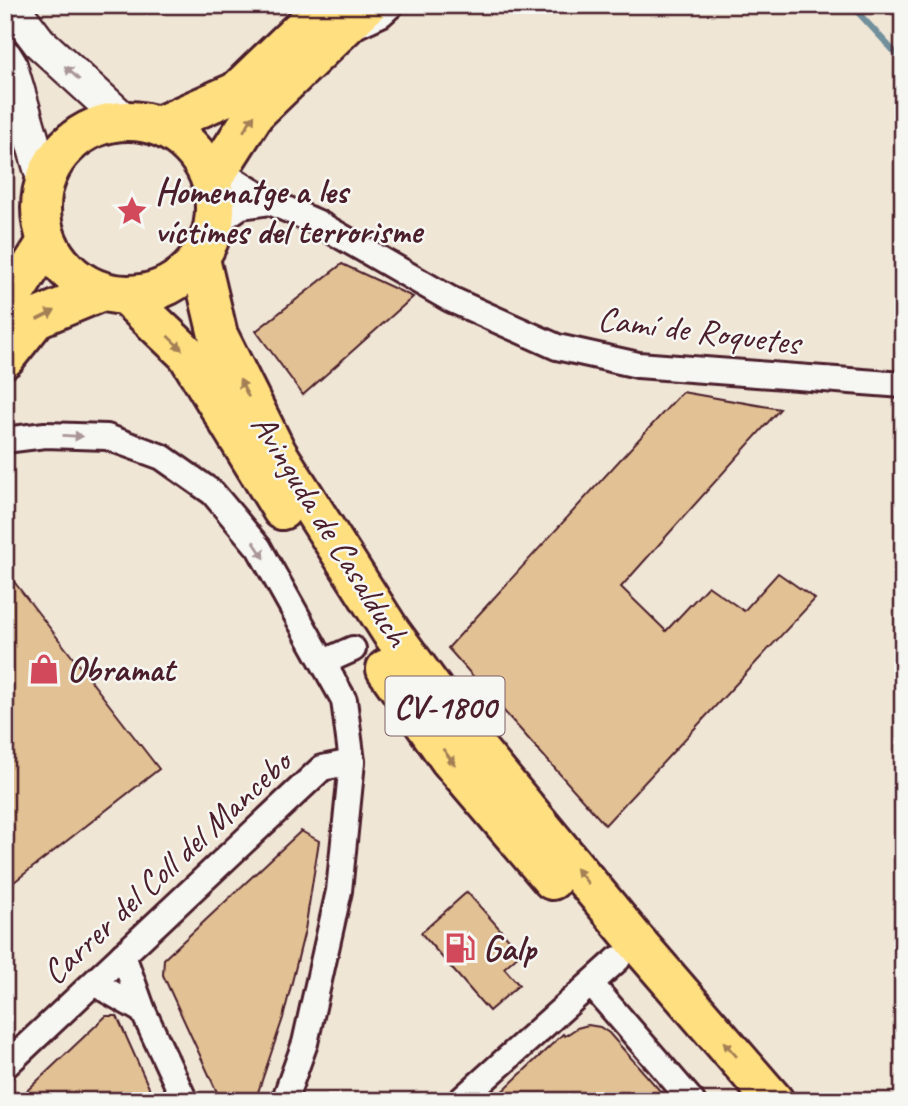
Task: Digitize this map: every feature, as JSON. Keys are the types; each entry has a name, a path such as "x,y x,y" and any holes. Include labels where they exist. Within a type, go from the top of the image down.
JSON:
{"main road":[{"path":"11,5 39,42 122,119"},
{"path":"161,125 236,92 324,16 367,5"},
{"path":"212,181 255,113 324,16"},
{"path":"5,57 10,65 44,180 40,215 47,242 69,274 113,294"},
{"path":"10,358 37,318 113,294 165,288 200,258 215,224 212,181 194,149 161,125 122,119 89,128 63,148 44,180"},
{"path":"8,304 47,242"},
{"name":"Avinguda de Casalduch","path":"200,258 218,335 277,453 391,632 479,750 635,940 774,1101"},
{"name":"Avinguda de Casalduch","path":"113,294 187,354 251,463 369,645 450,760 741,1101"}],"street":[{"path":"324,16 381,14 391,5"},
{"name":"Camí de Roquetes","path":"212,181 234,180 270,202 316,222 450,299 557,347 638,365 903,385"},
{"path":"215,224 241,206 270,202"},
{"path":"5,440 46,435 107,437 162,457 213,493 259,548 344,700 352,762 339,891 305,1042 284,1101"},
{"path":"324,662 353,649"},
{"name":"Carrer del Coll del Mancebo","path":"5,1066 322,768 352,762"},
{"path":"123,955 143,1011 185,1101"},
{"path":"460,1101 618,959"},
{"path":"94,982 143,1011"},
{"path":"591,984 692,1101"}],"building":[{"path":"342,264 413,297 303,395 256,331"},
{"path":"682,392 780,409 621,587 666,631 708,586 744,611 778,573 815,599 605,825 448,648"},
{"name":"Obramat","path":"5,570 159,769 5,889"},
{"path":"301,831 319,841 305,930 283,1018 255,1101 221,1101 163,975 164,959"},
{"path":"467,892 521,953 504,968 519,985 489,1011 421,933"},
{"path":"106,1016 117,1016 155,1101 16,1101"},
{"path":"588,1025 600,1027 609,1033 669,1101 492,1101 563,1034 565,1036"}],"waterway":[{"path":"851,5 903,61"}],"place":[{"name":"Homenatge a les víctimes del terrorisme","path":"132,211"},
{"name":"Obramat","path":"44,669"},
{"name":"Galp","path":"460,948"}]}
